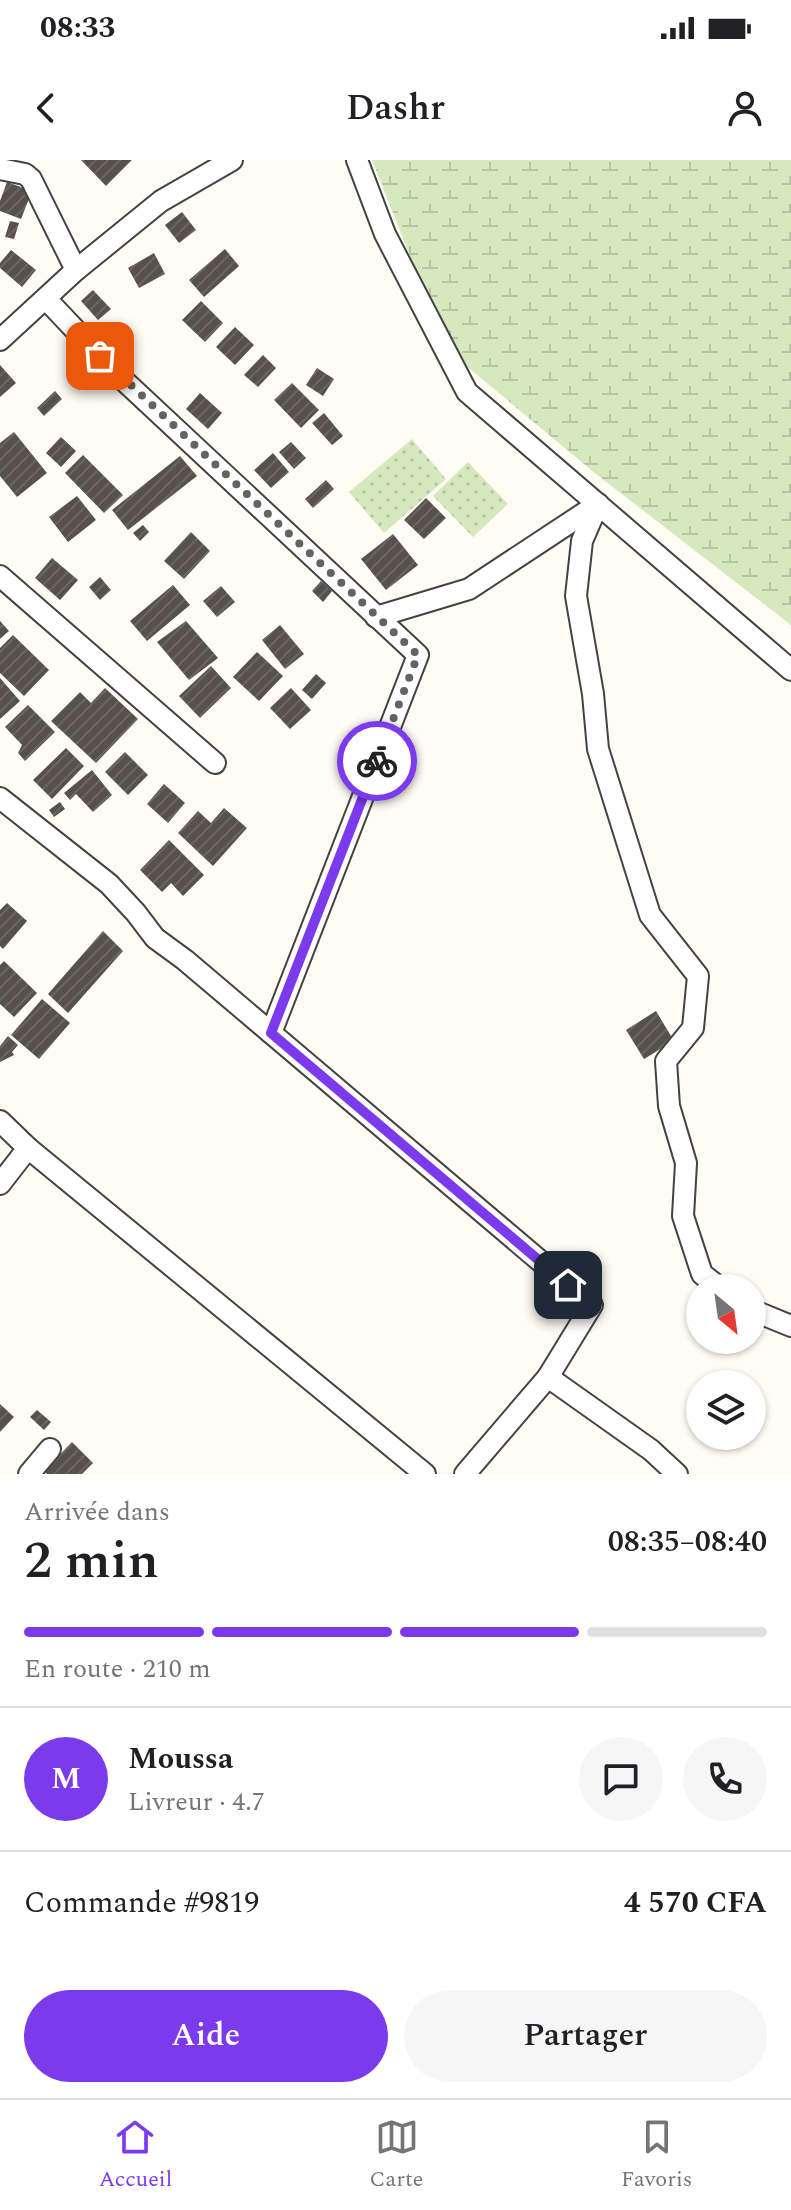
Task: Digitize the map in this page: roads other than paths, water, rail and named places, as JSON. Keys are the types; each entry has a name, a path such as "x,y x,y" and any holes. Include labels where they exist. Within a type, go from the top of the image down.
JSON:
{"street":[{"path":"0,340 76,270 161,201 232,160"},
{"path":"357,160 385,234 467,392 791,670"},
{"path":"0,169 25,174 31,179 76,270"},
{"path":"46,299 118,375 418,655 271,1033"},
{"path":"376,617 469,589 598,504"},
{"path":"598,504 582,541 576,596 593,694 598,749 650,915 698,976 693,1028 666,1061 669,1106 686,1163 683,1216 702,1274"},
{"path":"0,576 215,763"},
{"path":"0,798 109,884 155,938 185,960 592,1305 548,1377 465,1474"},
{"path":"0,1121 28,1148 425,1474"},
{"path":"0,1184 28,1148"},
{"path":"766,1316 791,1326"},
{"path":"548,1377 651,1450 677,1474"},
{"path":"29,1474 50,1449"}]}
